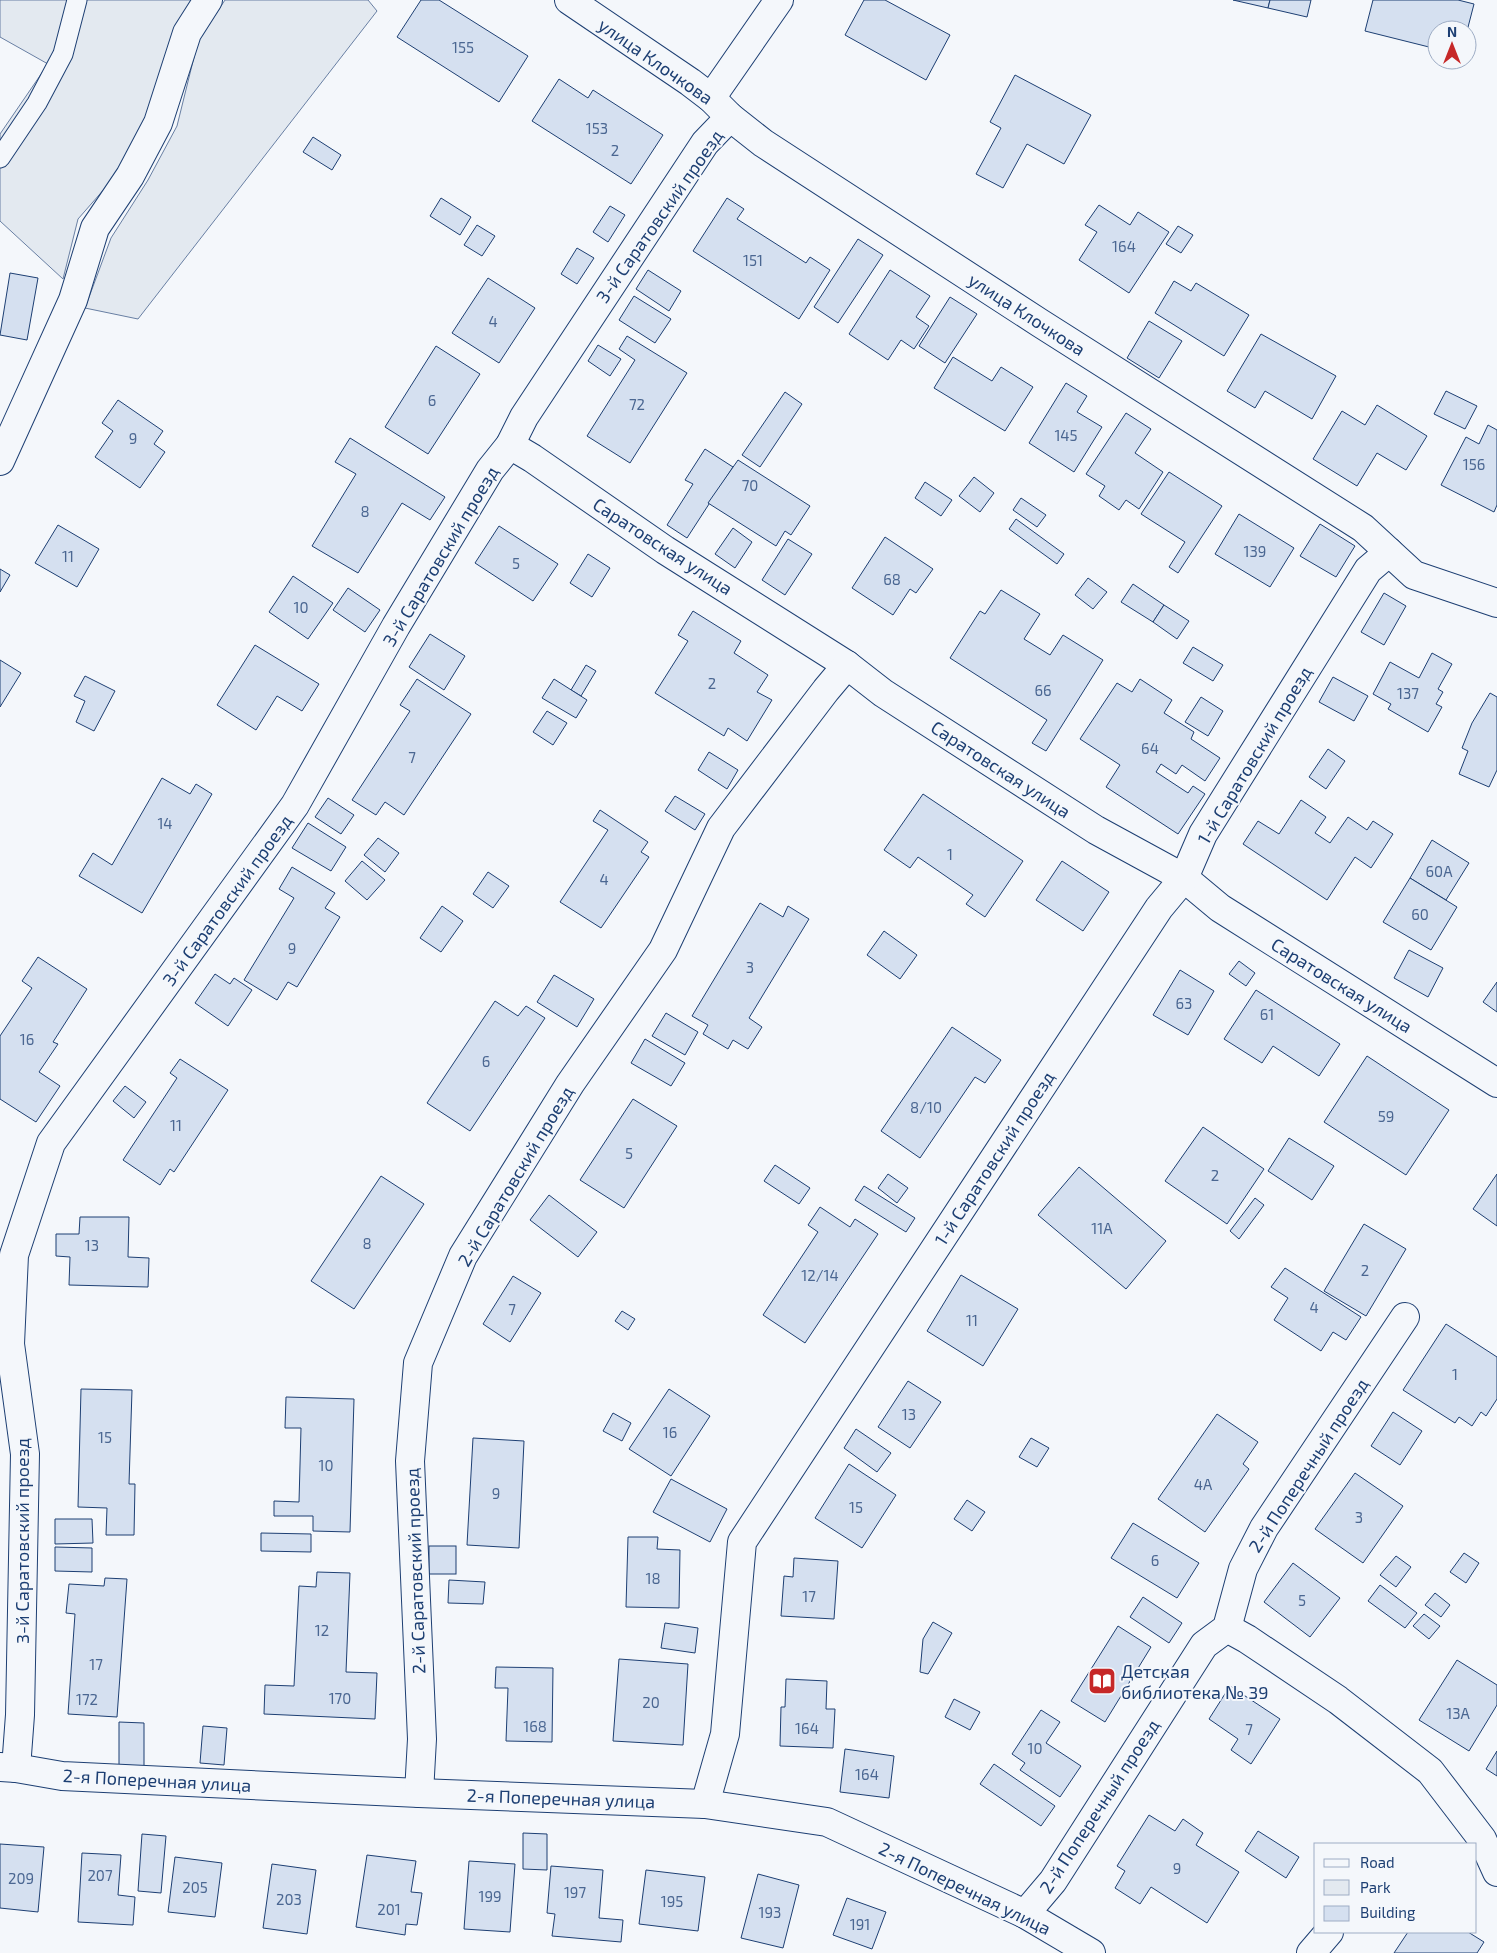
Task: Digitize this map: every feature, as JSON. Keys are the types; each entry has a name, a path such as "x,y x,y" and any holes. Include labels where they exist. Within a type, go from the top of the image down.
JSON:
{"street":[{"path":"0,462 73,300 95,228 130,176 158,123 187,33 208,0"},
{"name":"улица Клочкова","path":"569,0 720,107 779,154 1032,318 1363,528 1414,575 1497,604"},
{"name":"3-й Саратовский проезд","path":"8,1767 20,1716 25,1454 10,1344 14,1255 51,1143 295,805 396,626 490,470 510,445 524,416 705,143 720,107 779,0"},
{"name":"Саратовская улица","path":"510,445 532,458 665,550 847,665 883,693 1096,830 1184,878 1220,908 1497,1083"},
{"name":"1-й Саратовский проезд","path":"705,1804 725,1734 742,1542 1159,908 1184,878 1203,834 1368,570 1389,552"},
{"name":"2-й Саратовский проезд","path":"418,1793 422,1738 410,1461 418,1363 463,1256 570,1084 663,950 721,828 847,665"},
{"name":"2-й Поперечный проезд","path":"1025,1914 1053,1880 1204,1645 1227,1628 1243,1569 1264,1528 1404,1317"},
{"path":"1227,1628 1338,1700 1430,1771 1473,1842"},
{"name":"2-я Поперечная улица","path":"8,1767 62,1776 705,1804 827,1822 1025,1914 1091,1953"},
{"path":"1477,1847 1497,1872"},
{"path":"1311,1953 1328,1933"}],"lane":[{"path":"0,158 37,103 63,54 77,0"}],"green space":[{"path":"0,0 195,0 147,119 120,171 78,219 63,279 0,221 0,134 48,64 0,37"},
{"path":"225,0 368,0 377,11 138,319 85,308 111,238 148,180 177,126 198,41"}],"building":[{"path":"421,0 439,0 528,56 499,102 397,37"},
{"path":"864,0 885,0 950,35 926,80 845,35"},
{"path":"1233,0 1270,0 1268,8"},
{"path":"1270,0 1311,0 1307,17 1268,8"},
{"path":"1373,0 1458,0 1474,4 1470,20 1427,20 1427,46 1365,31"},
{"path":"1015,75 1091,115 1064,164 1027,144 1003,188 976,174 1001,128 990,122"},
{"path":"559,79 588,98 593,90 663,135 631,184 532,121"},
{"path":"313,137 341,155 332,170 303,152"},
{"path":"441,198 471,217 460,235 430,216"},
{"path":"727,198 744,209 737,219 806,263 810,257 830,270 799,319 693,251"},
{"path":"1099,205 1130,225 1138,212 1169,232 1129,293 1079,260 1097,232 1085,225"},
{"path":"610,206 625,215 608,242 593,232"},
{"path":"477,225 495,236 482,256 464,245"},
{"path":"1178,226 1193,235 1181,253 1166,244"},
{"path":"858,239 883,255 838,323 814,307"},
{"path":"577,248 594,258 577,284 561,274"},
{"path":"648,270 681,291 669,311 636,289"},
{"path":"890,270 930,296 916,317 929,326 914,349 901,340 888,360 849,334"},
{"path":"10,273 38,278 27,340 0,335"},
{"path":"488,278 535,308 499,363 452,333"},
{"path":"1174,281 1191,291 1196,283 1249,315 1224,356 1155,313"},
{"path":"634,296 671,319 655,343 619,320"},
{"path":"950,297 977,314 945,363 919,346"},
{"path":"1149,321 1182,341 1159,378 1127,358"},
{"path":"1261,334 1336,376 1312,419 1265,391 1255,408 1227,391"},
{"path":"627,336 687,373 630,463 587,436 635,360 619,349"},
{"path":"598,345 621,359 610,376 588,361"},
{"path":"436,346 480,374 428,454 385,427"},
{"path":"953,357 992,381 1001,367 1033,387 1005,431 934,388"},
{"path":"1066,383 1087,396 1077,412 1102,427 1074,472 1029,443"},
{"path":"1446,391 1477,406 1465,429 1434,414"},
{"path":"785,392 802,404 760,467 742,455"},
{"path":"118,400 163,431 154,444 165,452 140,488 95,457 113,431 102,423"},
{"path":"1377,405 1427,436 1406,470 1377,453 1357,486 1313,459 1342,411 1365,425"},
{"path":"1126,413 1151,429 1135,453 1163,472 1139,509 1126,500 1119,510 1099,496 1105,486 1086,474"},
{"path":"1488,425 1497,430 1497,505 1494,512 1441,485 1466,437 1479,444"},
{"path":"350,438 445,497 430,520 402,503 358,573 312,546 356,474 335,462"},
{"path":"705,449 733,467 687,538 667,525 693,484 685,480"},
{"path":"738,460 810,506 791,535 785,531 776,546 708,503"},
{"path":"1169,472 1222,506 1178,573 1169,567 1185,542 1141,514"},
{"path":"974,477 994,493 980,512 959,496"},
{"path":"925,482 952,500 941,516 915,498"},
{"path":"1021,498 1046,515 1037,527 1013,510"},
{"path":"1239,514 1294,548 1270,587 1215,554"},
{"path":"1016,519 1064,554 1057,564 1009,529"},
{"path":"1320,524 1355,546 1336,577 1300,556"},
{"path":"58,525 99,549 77,587 35,563"},
{"path":"499,526 558,564 533,601 475,563"},
{"path":"733,528 752,542 735,568 715,554"},
{"path":"885,537 933,569 916,593 910,589 893,615 852,588"},
{"path":"788,539 812,554 785,595 762,580"},
{"path":"588,554 610,568 592,597 570,583"},
{"path":"0,569 10,575 0,592"},
{"path":"293,576 333,603 308,639 269,612"},
{"path":"1088,578 1107,592 1093,609 1075,595"},
{"path":"1133,584 1164,605 1153,622 1121,602"},
{"path":"348,588 380,610 365,632 333,610"},
{"path":"1001,590 1040,614 1024,639 1050,655 1063,635 1103,660 1046,751 1032,743 1047,720 950,658 980,611 985,614"},
{"path":"1384,593 1406,606 1384,645 1361,632"},
{"path":"1164,605 1189,621 1177,639 1153,622"},
{"path":"693,611 741,641 734,653 768,675 757,692 772,700 747,741 728,728 724,736 655,693 688,641 678,635"},
{"path":"430,634 465,656 444,690 409,667"},
{"path":"255,645 319,684 302,711 277,696 256,730 217,705"},
{"path":"1193,647 1223,665 1213,681 1183,663"},
{"path":"1432,653 1452,664 1438,689 1443,692 1436,704 1442,707 1428,732 1388,709 1391,704 1373,694 1390,662 1419,678"},
{"path":"0,660 21,673 0,707"},
{"path":"586,665 596,671 581,696 571,690"},
{"path":"85,676 115,691 94,731 76,722 85,701 74,696"},
{"path":"1333,677 1368,696 1354,721 1319,702"},
{"path":"417,679 471,714 404,815 385,802 376,815 352,800 410,711 400,705"},
{"path":"554,679 587,700 576,718 542,698"},
{"path":"1140,679 1172,700 1164,713 1194,732 1191,739 1220,758 1205,781 1182,765 1176,774 1161,764 1156,772 1188,793 1193,786 1205,794 1178,834 1106,787 1120,765 1080,739 1117,683 1132,692"},
{"path":"1490,693 1497,697 1497,770 1489,787 1459,774 1468,751 1462,748 1472,723"},
{"path":"1201,697 1223,711 1208,736 1185,722"},
{"path":"547,711 567,723 553,745 533,732"},
{"path":"1328,749 1345,761 1326,789 1309,777"},
{"path":"709,752 738,770 727,789 698,770"},
{"path":"162,778 190,794 196,784 212,794 142,913 79,876 93,853 112,865"},
{"path":"923,794 1023,861 985,917 966,904 973,895 918,857 910,868 884,850"},
{"path":"675,796 705,814 695,830 665,811"},
{"path":"328,798 354,815 341,834 315,817"},
{"path":"1301,800 1326,817 1315,833 1330,843 1348,817 1367,830 1373,821 1393,834 1371,868 1355,857 1327,900 1243,844 1258,821 1279,834"},
{"path":"600,810 648,842 641,852 649,857 601,928 560,902 608,830 593,821"},
{"path":"308,823 346,847 331,871 292,848"},
{"path":"378,838 399,853 385,872 364,855"},
{"path":"1432,840 1469,863 1446,900 1410,878"},
{"path":"362,861 385,880 367,900 345,881"},
{"path":"1062,861 1109,892 1083,931 1036,900"},
{"path":"292,867 335,893 325,908 340,917 297,987 288,982 277,1000 244,980 294,898 279,889"},
{"path":"488,872 509,886 493,908 473,894"},
{"path":"1410,878 1457,907 1431,950 1383,922"},
{"path":"760,903 783,917 788,906 809,919 749,1018 762,1027 748,1049 733,1040 728,1049 703,1034 708,1025 692,1016"},
{"path":"442,906 463,921 441,952 420,938"},
{"path":"884,931 917,955 900,979 867,955"},
{"path":"1409,950 1443,968 1428,997 1394,978"},
{"path":"38,957 87,989 53,1042 58,1044 39,1072 60,1086 36,1122 0,1099 0,1036 32,988 22,981"},
{"path":"1239,961 1255,973 1246,986 1229,974"},
{"path":"1180,970 1214,991 1188,1035 1153,1015"},
{"path":"215,974 230,984 234,978 252,990 228,1026 195,1003"},
{"path":"554,975 594,999 577,1027 537,1002"},
{"path":"1497,982 1497,1012 1483,1002"},
{"path":"1256,990 1340,1044 1319,1076 1273,1046 1262,1063 1224,1039"},
{"path":"495,1001 518,1016 526,1006 545,1018 470,1131 427,1103"},
{"path":"666,1013 698,1032 685,1055 652,1036"},
{"path":"952,1027 1001,1060 985,1083 975,1077 920,1158 881,1131"},
{"path":"645,1039 685,1063 671,1086 631,1063"},
{"path":"1367,1056 1449,1110 1406,1175 1324,1122"},
{"path":"180,1059 228,1090 174,1172 170,1169 160,1185 123,1160 177,1078 170,1073"},
{"path":"125,1086 146,1102 134,1118 113,1101"},
{"path":"633,1099 677,1126 624,1208 580,1180"},
{"path":"1203,1127 1264,1169 1227,1224 1165,1181"},
{"path":"1289,1138 1334,1166 1312,1200 1268,1171"},
{"path":"775,1165 810,1188 799,1204 764,1181"},
{"path":"1079,1167 1166,1241 1126,1289 1038,1215"},
{"path":"888,1174 908,1188 897,1203 878,1188"},
{"path":"1497,1174 1497,1226 1473,1209"},
{"path":"381,1176 424,1204 354,1309 311,1281"},
{"path":"864,1186 915,1218 906,1232 855,1200"},
{"path":"549,1195 597,1232 578,1257 530,1220"},
{"path":"1255,1198 1264,1205 1239,1239 1230,1231"},
{"path":"820,1207 850,1227 855,1219 878,1234 805,1343 763,1315 818,1232 808,1225"},
{"path":"80,1217 129,1217 128,1257 149,1258 148,1287 69,1285 70,1257 56,1256 56,1234 79,1234"},
{"path":"1364,1224 1406,1249 1366,1316 1324,1291"},
{"path":"1285,1268 1361,1317 1346,1340 1333,1332 1321,1351 1274,1320 1288,1298 1271,1287"},
{"path":"961,1275 1018,1309 983,1366 927,1331"},
{"path":"513,1276 541,1293 510,1342 483,1324"},
{"path":"622,1311 635,1319 628,1330 615,1321"},
{"path":"1446,1324 1497,1357 1497,1399 1486,1416 1481,1412 1472,1426 1459,1417 1455,1423 1403,1390"},
{"path":"908,1381 941,1402 910,1448 878,1427"},
{"path":"81,1389 132,1390 129,1484 135,1484 134,1535 106,1535 107,1508 78,1507"},
{"path":"669,1389 710,1416 671,1476 629,1449"},
{"path":"286,1397 354,1399 350,1532 313,1531 313,1516 274,1516 274,1501 299,1502 301,1428 285,1428"},
{"path":"1393,1412 1422,1431 1400,1465 1371,1446"},
{"path":"613,1413 631,1423 622,1441 603,1431"},
{"path":"1217,1414 1258,1442 1243,1464 1249,1469 1205,1532 1158,1499"},
{"path":"856,1429 891,1453 877,1472 844,1448"},
{"path":"473,1438 524,1441 519,1548 467,1545"},
{"path":"1031,1438 1049,1448 1037,1467 1019,1457"},
{"path":"849,1464 896,1495 862,1548 815,1518"},
{"path":"1355,1473 1403,1506 1363,1563 1315,1529"},
{"path":"671,1479 727,1509 710,1542 653,1512"},
{"path":"967,1500 985,1512 972,1531 954,1519"},
{"path":"55,1519 92,1519 93,1543 55,1544"},
{"path":"1133,1523 1199,1563 1177,1598 1111,1558"},
{"path":"261,1533 311,1534 311,1552 261,1551"},
{"path":"628,1537 658,1537 657,1549 680,1550 679,1608 626,1607"},
{"path":"429,1546 456,1546 456,1574 429,1574"},
{"path":"55,1547 92,1548 92,1572 55,1571"},
{"path":"1464,1553 1479,1563 1466,1583 1450,1572"},
{"path":"1396,1556 1411,1567 1396,1587 1380,1575"},
{"path":"794,1558 838,1561 834,1619 781,1616 784,1576 793,1577"},
{"path":"1293,1563 1340,1598 1310,1637 1264,1602"},
{"path":"317,1572 350,1573 346,1672 377,1673 375,1719 264,1714 265,1685 294,1686 299,1586 316,1587"},
{"path":"105,1578 127,1579 117,1717 68,1714 75,1614 66,1613 69,1584 104,1586"},
{"path":"449,1580 485,1582 483,1604 448,1603"},
{"path":"1380,1585 1417,1613 1405,1628 1368,1601"},
{"path":"1435,1593 1450,1605 1441,1617 1425,1605"},
{"path":"1143,1597 1182,1623 1169,1643 1130,1617"},
{"path":"1424,1614 1440,1626 1429,1639 1413,1626"},
{"path":"933,1622 952,1633 928,1674 920,1672 923,1639"},
{"path":"665,1623 698,1628 695,1653 661,1648"},
{"path":"1118,1626 1151,1647 1105,1722 1071,1701"},
{"path":"619,1659 688,1664 683,1745 613,1741"},
{"path":"1457,1660 1497,1685 1497,1705 1469,1751 1419,1720"},
{"path":"496,1667 553,1668 552,1742 506,1741 508,1688 495,1688"},
{"path":"786,1679 827,1681 826,1709 835,1709 833,1748 780,1746 781,1707 785,1707"},
{"path":"1230,1686 1280,1719 1251,1764 1231,1750 1238,1739 1209,1719"},
{"path":"954,1699 980,1712 970,1730 945,1717"},
{"path":"1041,1710 1060,1722 1046,1743 1081,1766 1060,1797 1020,1770 1025,1763 1012,1754"},
{"path":"119,1722 144,1723 144,1766 119,1765"},
{"path":"203,1726 227,1728 224,1765 200,1763"},
{"path":"845,1749 894,1756 889,1798 840,1792"},
{"path":"1497,1751 1497,1776 1486,1769"},
{"path":"994,1764 1055,1806 1041,1826 980,1784"},
{"path":"1149,1815 1175,1831 1183,1819 1203,1833 1196,1845 1239,1872 1207,1923 1151,1887 1140,1904 1115,1888 1125,1871 1117,1866"},
{"path":"1258,1831 1299,1857 1286,1878 1245,1851"},
{"path":"523,1833 547,1834 547,1870 523,1869"},
{"path":"142,1834 166,1836 161,1893 138,1891"},
{"path":"0,1844 44,1847 38,1912 0,1908"},
{"path":"82,1853 121,1855 118,1895 135,1897 133,1925 78,1922"},
{"path":"367,1855 416,1861 411,1892 422,1893 417,1925 406,1924 405,1935 356,1927"},
{"path":"175,1857 222,1863 215,1917 168,1912"},
{"path":"469,1861 515,1864 510,1932 464,1929"},
{"path":"272,1864 316,1870 307,1934 263,1928"},
{"path":"551,1866 603,1870 599,1918 623,1920 621,1942 552,1936 555,1914 547,1913"},
{"path":"646,1870 705,1877 698,1931 639,1924"},
{"path":"758,1874 799,1885 783,1948 741,1938"},
{"path":"847,1898 886,1912 872,1949 833,1935"},
{"path":"1407,1933 1470,1933 1484,1942 1477,1953 1394,1953"}],"place":[{"name":"Детская библиотека № 39","path":"1102,1681"}]}
